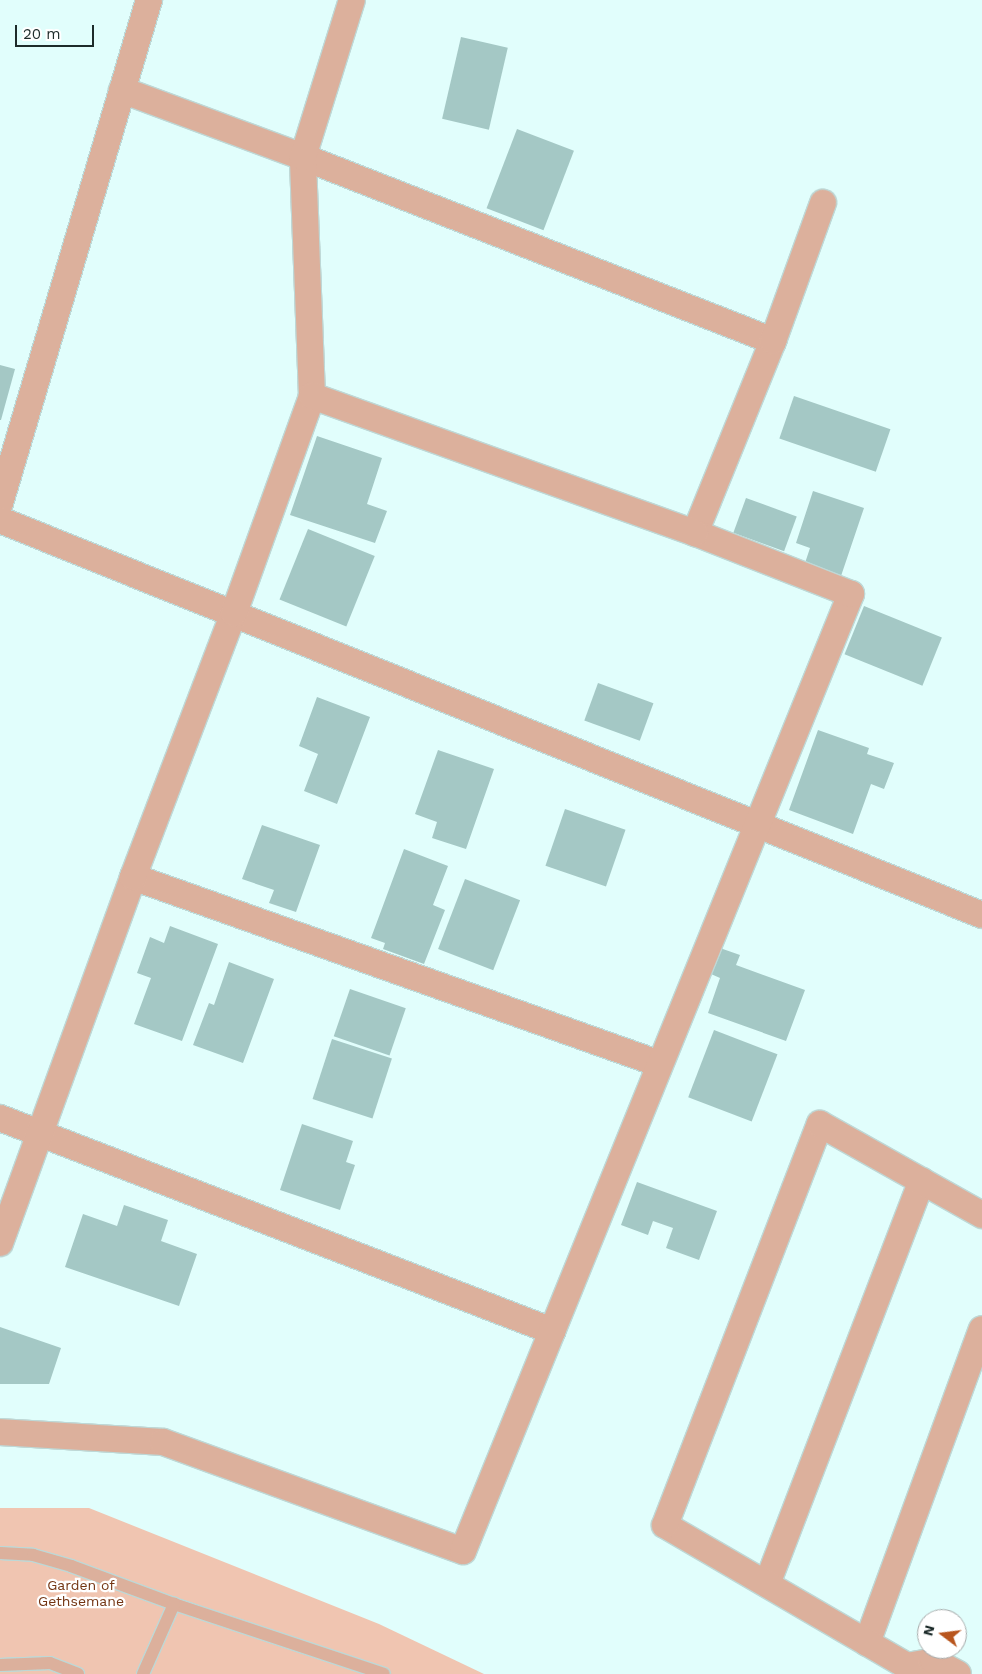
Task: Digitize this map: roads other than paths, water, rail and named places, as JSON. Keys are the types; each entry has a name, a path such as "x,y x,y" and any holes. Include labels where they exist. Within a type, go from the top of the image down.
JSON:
{"street":[{"path":"0,503 149,0"},
{"path":"0,1244 133,877 234,613 312,396 303,157 352,0"},
{"path":"122,90 303,157 773,341"},
{"path":"695,534 773,341 823,203"},
{"path":"0,1432 164,1442 463,1551 851,594 695,534 312,396"},
{"path":"0,520 982,915"},
{"path":"133,877 660,1064"},
{"path":"0,1118 552,1332"},
{"path":"958,1674 934,1660 909,1670 867,1643 665,1525 820,1124 982,1215"},
{"path":"767,1584 922,1181"},
{"path":"867,1643 982,1329"}],"lane":[{"path":"0,1553 33,1555 71,1566 174,1604 384,1674"},
{"path":"143,1674 174,1604"},
{"path":"0,1665 50,1663 78,1674"}],"park label":[{"name":"Garden of Gethsemane","path":"81,1594"}]}
